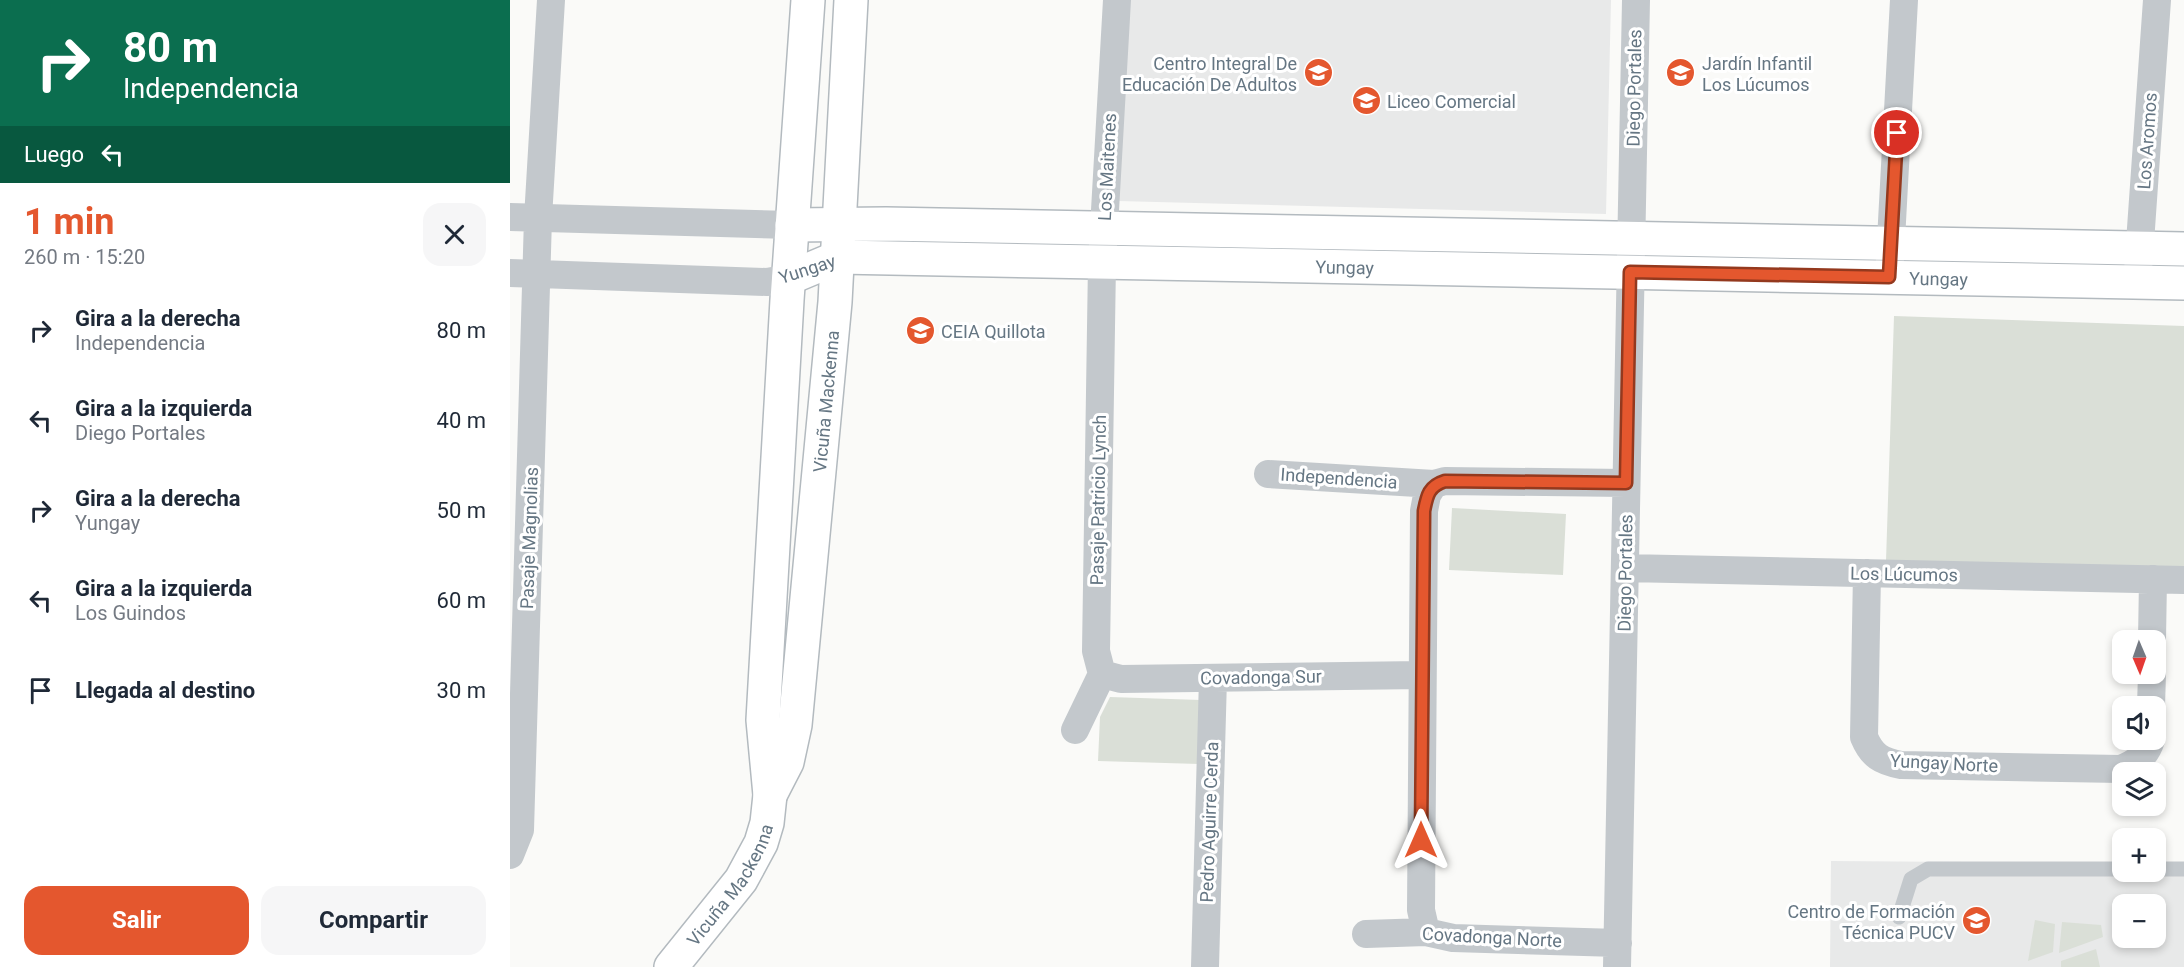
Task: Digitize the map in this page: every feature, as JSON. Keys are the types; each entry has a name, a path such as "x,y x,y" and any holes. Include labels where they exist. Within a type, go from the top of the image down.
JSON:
{"street":[{"name":"Pasaje Magnolias","path":"510,855 520,830 524,273 538,218 551,0"},
{"name":"Vicuña Mackenna","path":"671,967 727,899 753,862 767,823 770,795 763,720 792,225 808,0"},
{"name":"Vicuña Mackenna","path":"770,795 787,762 795,725 839,257 851,0"},
{"name":"Los Maitenes","path":"1102,263 1117,0"},
{"name":"Diego Portales","path":"1617,955 1636,0"},
{"path":"1889,277 1904,0"},
{"name":"Los Aromos","path":"2137,282 2157,0"},
{"name":"Yungay","path":"510,217 792,225 840,223 2184,249"},
{"name":"Yungay","path":"524,273 767,282 789,278 839,257 2184,283"},
{"name":"Pasaje Patricio Lynch","path":"1102,263 1096,651 1102,674"},
{"name":"Independencia","path":"1268,474 1434,484 1445,481 1626,483"},
{"path":"1426,932 1421,910 1421,675 1424,511 1427,495 1434,484"},
{"name":"Los Lúcumos","path":"1625,568 2184,580"},
{"name":"Yungay Norte","path":"1867,573 1864,737 1871,753 1884,761 1901,765 2121,769 2136,763 2146,750"},
{"path":"2152,630 2153,579"},
{"path":"1076,730 1102,674"},
{"name":"Covadonga Sur","path":"1102,674 1121,679 1421,675"},
{"name":"Pedro Aguirre Cerda","path":"1205,967 1213,678"},
{"name":"Covadonga Norte","path":"1366,934 1426,932 1454,938 1617,955"}],"lane":[{"path":"1899,917 1911,879 1928,869 2112,869"},
{"path":"2166,869 2184,869"}],"shaded area":[{"name":"Liceo Comercial","path":"1128,0 1611,0 1606,214 1118,201"},
{"path":"1894,316 2184,326 2184,571 1886,561"},
{"path":"1452,508 1566,514 1563,575 1449,570"},
{"path":"1110,697 1201,700 1199,764 1098,761 1100,717"},
{"name":"Centro de Formación Técnica PUCV","path":"1831,861 2112,863 2112,882 2166,882 2166,869 2184,864 2184,967 1830,967"},
{"path":"2035,920 2055,924 2053,952 2028,961"},
{"path":"2062,922 2101,925 2103,937 2059,953"},
{"path":"2096,949 2100,967 2061,967 2061,961"}],"place":[{"name":"Centro Integral De Educación De Adultos","path":"1318,73"},
{"name":"Jardín Infantil Los Lúcumos","path":"1681,73"},
{"name":"Liceo Comercial","path":"1366,101"},
{"name":"CEIA Quillota","path":"920,331"},
{"name":"Centro de Formación Técnica PUCV","path":"1976,921"}],"route":[{"path":"1421,840 1424,511 1427,495 1434,484 1445,481 1626,483 1630,272 1889,277 1897,133"}]}
